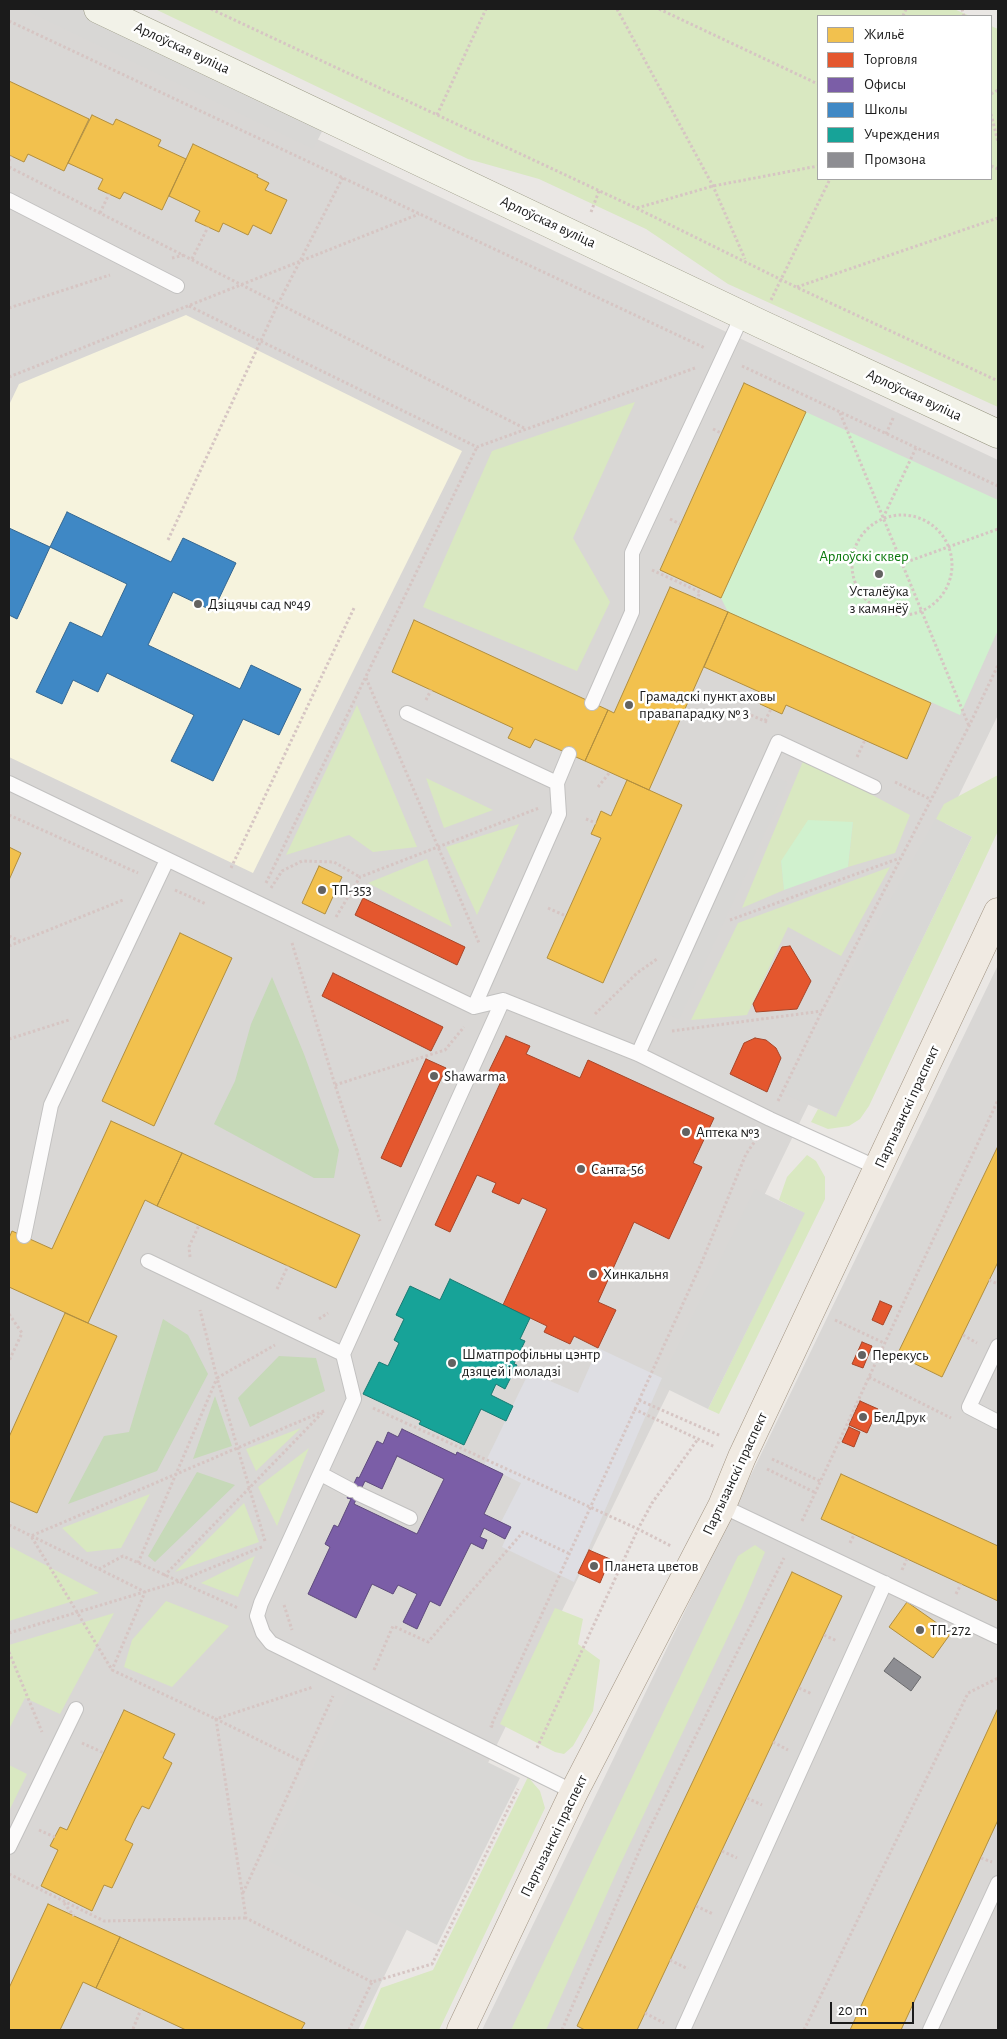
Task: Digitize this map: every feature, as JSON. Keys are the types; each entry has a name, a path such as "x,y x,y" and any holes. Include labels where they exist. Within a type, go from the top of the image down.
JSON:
{"main road":[{"name":"Партызанскі праспект","path":"460,2030 574,1792 722,1506 742,1458 878,1168 995,927"}],"street":[{"name":"Арлоўская вуліца","path":"98,9 761,324 998,434"}],"lane":[{"path":"9,200 178,286"},
{"path":"592,703 632,612 632,553 743,314"},
{"path":"407,713 557,783"},
{"path":"638,1054 778,742 874,787"},
{"path":"474,1007 559,814 557,783 569,754"},
{"path":"9,783 474,1007 503,1000 638,1054 770,1119 878,1168"},
{"path":"24,1236 52,1105 167,860"},
{"path":"503,1000 343,1354 354,1399 261,1603 257,1616 263,1633 271,1643 574,1792"},
{"path":"148,1262 343,1354"},
{"path":"998,1346 968,1407 998,1422"},
{"path":"321,1474 410,1518"},
{"path":"722,1506 998,1637"},
{"path":"683,2030 885,1583"},
{"path":"9,1847 76,1709"},
{"path":"930,2030 998,1883"}],"path":[{"path":"211,9 636,208 745,260 796,287 998,381"},
{"path":"437,115 486,9"},
{"path":"617,9 713,186 745,260"},
{"path":"659,9 817,84"},
{"path":"9,21 998,486"},
{"path":"992,118 998,142"},
{"path":"9,161 11,156"},
{"path":"636,208 713,186 817,166"},
{"path":"9,167 524,429"},
{"path":"168,540 278,304 343,178"},
{"path":"770,302 830,180"},
{"path":"100,213 109,194"},
{"path":"9,377 420,214"},
{"path":"796,287 998,218"},
{"path":"192,260 208,226"},
{"path":"9,308 139,266 185,255"},
{"path":"189,306 477,447"},
{"path":"256,903 477,447 724,357"},
{"path":"840,412 969,726"},
{"path":"883,519 916,448"},
{"path":"902,515 919,518 934,526 949,547 952,555 952,572 947,589 937,602 922,612 896,615 882,611 868,602 858,588 852,572 853,554 859,539 871,526 883,519 902,515"},
{"path":"901,564 998,529"},
{"path":"650,569 700,592 697,599"},
{"path":"233,863 355,606"},
{"path":"499,1729 491,1726 591,1509 700,1264 746,1154 770,1119 822,1010 969,726 998,665"},
{"path":"366,677 491,970"},
{"path":"765,721 771,709"},
{"path":"854,763 864,740"},
{"path":"598,788 610,772"},
{"path":"333,922 360,877 558,801"},
{"path":"586,819 596,823"},
{"path":"730,920 901,858"},
{"path":"269,890 282,871 302,861 334,862 360,877"},
{"path":"9,946 132,897 156,882"},
{"path":"548,908 566,916"},
{"path":"595,1014 637,973 692,934"},
{"path":"9,936 21,941"},
{"path":"291,943 389,1249"},
{"path":"646,1034 822,1010"},
{"path":"9,1039 96,1011"},
{"path":"335,1085 445,1050 464,1027"},
{"path":"562,2030 644,1840 793,1539 998,1100"},
{"path":"199,1225 189,1247 193,1283 218,1378 293,1633"},
{"path":"277,1289 288,1266"},
{"path":"990,1280 998,1284"},
{"path":"813,1310 884,1344"},
{"path":"138,1563 218,1378 328,1312"},
{"path":"9,1314 22,1333 9,1361"},
{"path":"963,1335 982,1346"},
{"path":"869,1377 957,1420"},
{"path":"31,1536 354,1399 638,1529 695,1559"},
{"path":"164,1576 324,1411"},
{"path":"9,1874 104,1921 246,1918 372,1982 432,1964 528,1768 638,1529 652,1503 698,1439"},
{"path":"9,1525 145,1592"},
{"path":"374,1670 393,1626 428,1642 523,1532 570,1554"},
{"path":"31,1536 112,1670 216,1718 303,1762"},
{"path":"9,1633 177,1582 266,1545"},
{"path":"99,1569 123,1556 177,1582 257,1616"},
{"path":"112,1670 145,1592"},
{"path":"824,1635 842,1644"},
{"path":"9,1652 52,1756"},
{"path":"216,1718 341,1677"},
{"path":"242,1894 341,1677"},
{"path":"804,2030 968,1693 998,1678"},
{"path":"799,1688 817,1697"},
{"path":"216,1718 246,1918"},
{"path":"78,1741 104,1753"},
{"path":"773,1742 792,1752"},
{"path":"529,1744 537,1748"},
{"path":"747,1798 767,1806"},
{"path":"37,1829 55,1837"},
{"path":"722,1851 742,1861"},
{"path":"981,1858 994,1863"},
{"path":"62,1900 74,1916"},
{"path":"696,1906 716,1915"},
{"path":"670,1960 691,1970"},
{"path":"349,2030 372,1982"},
{"path":"133,2029 141,2010"},
{"path":"645,2013 666,2024"}],"shaded area":[{"path":"9,9 41,9 998,460 998,715 358,2030 9,2030"},
{"path":"23,9 98,9 329,118 313,149"},
{"name":"Дзіцячы сад №49","path":"186,315 462,451 253,873 9,757 9,405 19,384"},
{"path":"765,772 788,782 679,1019 657,1011"},
{"path":"936,819 972,837 836,1117 782,1093"},
{"path":"998,965 998,2030 482,2030"},
{"path":"755,1189 805,1213 708,1409 659,1385"},
{"path":"598,1348 662,1378 574,1582 502,1547 511,1527 501,1522 521,1483 484,1465 529,1372 578,1393"},
{"path":"348,1694 520,1778 437,1945 269,1861"}],"green space":[{"path":"155,9 954,9 968,15 817,15 817,180 992,180 992,26 998,29 998,407 728,284 646,229 539,179 468,159"},
{"path":"635,402 573,538 610,602 577,671 423,607 492,451"},
{"name":"Арлоўскі сквер","path":"806,412 998,500 998,630 960,715 728,612 721,598"},
{"path":"357,705 417,847 373,852 349,835 286,855"},
{"path":"804,759 910,815 895,853 848,867 853,822 781,861 784,890 742,908"},
{"path":"998,775 998,831 869,1106 860,1119 849,1126 828,1129 811,1122 818,1109 836,1116 972,837 936,819 944,804"},
{"path":"426,778 493,810 444,828"},
{"path":"808,820 853,822 848,867 784,890 781,861"},
{"path":"519,824 477,915 446,847"},
{"path":"427,859 452,927 368,883"},
{"path":"890,867 841,956 788,927 747,1015 691,1020 738,923"},
{"path":"272,977 304,1054 339,1150 334,1178 314,1178 214,1124 235,1081 251,1024"},
{"path":"807,1155 816,1161 825,1177 825,1199 719,1414 708,1409 804,1213 779,1200 787,1177"},
{"path":"163,1319 188,1335 208,1374 157,1471 68,1504 104,1436 129,1432"},
{"path":"279,1356 316,1358 325,1391 250,1427 238,1398"},
{"path":"215,1396 232,1446 193,1459"},
{"path":"301,1428 256,1471 246,1449"},
{"path":"309,1448 277,1526 258,1487"},
{"path":"197,1472 235,1485 155,1562 148,1556"},
{"path":"150,1494 121,1548 87,1552 62,1528"},
{"path":"244,1503 259,1542 175,1572"},
{"path":"755,1545 765,1552 742,1607 618,1869 546,2030 511,2030 738,1556"},
{"path":"9,1546 99,1593 9,1621"},
{"path":"255,1556 238,1597 201,1583"},
{"path":"166,1601 229,1626 172,1687 124,1667 132,1640"},
{"path":"555,1608 583,1619 578,1644 600,1660 593,1711 573,1746 564,1754 555,1752 500,1724"},
{"path":"114,1613 60,1714 25,1698 9,1729 9,1645"},
{"path":"9,1765 27,1774 9,1811"},
{"path":"528,1777 540,1791 545,1808 439,2030 363,2030 381,1988 433,1970"}],"building: Жильё":[{"path":"9,81 89,119 64,171 28,154 24,162 9,155"},
{"path":"92,115 113,125 116,119 161,140 158,146 186,159 162,210 124,192 120,199 98,189 103,179 68,163"},
{"path":"193,144 258,175 257,177 269,183 265,190 287,200 271,234 253,225 248,235 223,223 219,232 195,221 200,211 169,196"},
{"path":"744,383 806,412 721,598 660,570"},
{"path":"670,587 728,612 649,790 585,761 608,710 614,713"},
{"path":"728,612 931,703 907,759 786,705 782,714 760,704 764,694 704,667"},
{"path":"414,620 608,710 585,761 535,739 530,748 508,738 513,728 392,672"},
{"path":"627,780 682,805 603,983 547,958 601,838 591,834 601,811 611,816"},
{"path":"9,847 21,853 9,880"},
{"name":"ТП-353","path":"319,866 342,877 325,914 302,903"},
{"path":"180,933 232,958 154,1126 102,1101"},
{"path":"111,1121 182,1153 157,1206 145,1200 88,1323 9,1287 9,1238 12,1231 52,1249"},
{"path":"998,1146 998,1262 942,1377 897,1355"},
{"path":"182,1153 360,1235 336,1288 157,1206"},
{"path":"65,1313 117,1336 37,1513 9,1501 9,1437"},
{"path":"841,1474 998,1546 998,1601 821,1519"},
{"path":"792,1572 842,1596 637,2030 585,2030 577,2026"},
{"name":"ТП-272","path":"907,1602 951,1633 933,1658 889,1627"},
{"path":"998,1708 998,1820 901,2030 850,2030"},
{"path":"124,1710 175,1734 163,1758 172,1763 149,1809 142,1806 135,1819 125,1840 133,1844 112,1888 104,1885 92,1911 41,1886 58,1850 50,1846 60,1827 67,1830"},
{"path":"48,1904 120,1937 96,1988 83,1982 60,2030 9,2030 9,1988"},
{"path":"120,1937 305,2023 301,2030 186,2030 96,1988"}],"building: Торговля":[{"path":"363,898 465,947 457,965 355,915"},
{"path":"790,946 811,981 797,1009 756,1012 753,1004 782,947"},
{"path":"333,973 443,1027 431,1051 322,996"},
{"path":"506,1036 530,1046 526,1054 580,1078 588,1060 714,1118 693,1163 702,1167 669,1239 634,1222 598,1302 616,1310 598,1348 574,1336 570,1344 544,1332 547,1326 503,1305 547,1209 522,1198 519,1204 492,1192 496,1183 477,1175 450,1232 435,1225 503,1077 489,1071"},
{"path":"755,1038 766,1040 776,1048 781,1058 767,1092 730,1074 744,1043"},
{"path":"426,1059 446,1068 401,1167 381,1158"},
{"path":"880,1301 892,1306 883,1325 872,1320"},
{"name":"Перекусь","path":"862,1342 872,1346 863,1368 852,1364"},
{"name":"БелДрук","path":"860,1401 878,1409 867,1433 849,1425"},
{"path":"849,1427 860,1432 854,1447 842,1442"},
{"name":"Планета цветов","path":"589,1550 610,1559 600,1583 578,1573"}],"building: Офисы":[{"path":"402,1429 456,1455 457,1452 503,1474 484,1514 511,1527 505,1539 484,1528 480,1537 487,1540 483,1549 471,1543 440,1606 430,1601 417,1629 403,1622 417,1594 398,1585 393,1594 372,1584 356,1618 308,1594 330,1547 325,1544 334,1525 338,1527 351,1499 347,1498 377,1441 383,1444 388,1432 398,1437","holes":["397,1456 444,1479 417,1534 354,1504 365,1481 382,1489"]}],"building: Школы":[{"path":"67,512 171,562 183,538 236,563 213,611 173,592 148,645 240,689 251,665 301,689 279,735 243,719 213,781 171,761 194,715 107,673 98,692 73,680 62,704 36,692 70,622 102,637 127,584 50,547"},
{"path":"9,528 50,547 17,619 9,615"}],"building: Учреждения":[{"name":"Шматпрофільны цэнтр дзяцей і моладзі","path":"450,1279 530,1318 520,1339 525,1341 514,1364 517,1365 505,1389 496,1384 491,1395 513,1406 506,1421 481,1409 464,1445 419,1424 421,1421 363,1394 379,1362 388,1366 399,1343 394,1340 404,1319 396,1315 410,1286 440,1300"}],"building: Промзона":[{"path":"894,1658 921,1677 911,1691 884,1671"}],"place":[{"name":"Усталёўка з камянёў","path":"879,574"},
{"name":"Дзіцячы сад №49","path":"198,604"},
{"name":"Грамадскі пункт аховы правапарадку № 3","path":"629,705"},
{"name":"ТП-353","path":"322,890"},
{"name":"Shawarma","path":"434,1076"},
{"name":"Аптека №3","path":"686,1132"},
{"name":"Санта-56","path":"581,1169"},
{"name":"Хинкальня","path":"593,1274"},
{"name":"Перекусь","path":"862,1355"},
{"name":"Шматпрофільны цэнтр дзяцей і моладзі","path":"452,1363"},
{"name":"БелДрук","path":"863,1417"},
{"name":"Планета цветов","path":"594,1566"},
{"name":"ТП-272","path":"920,1630"}]}
